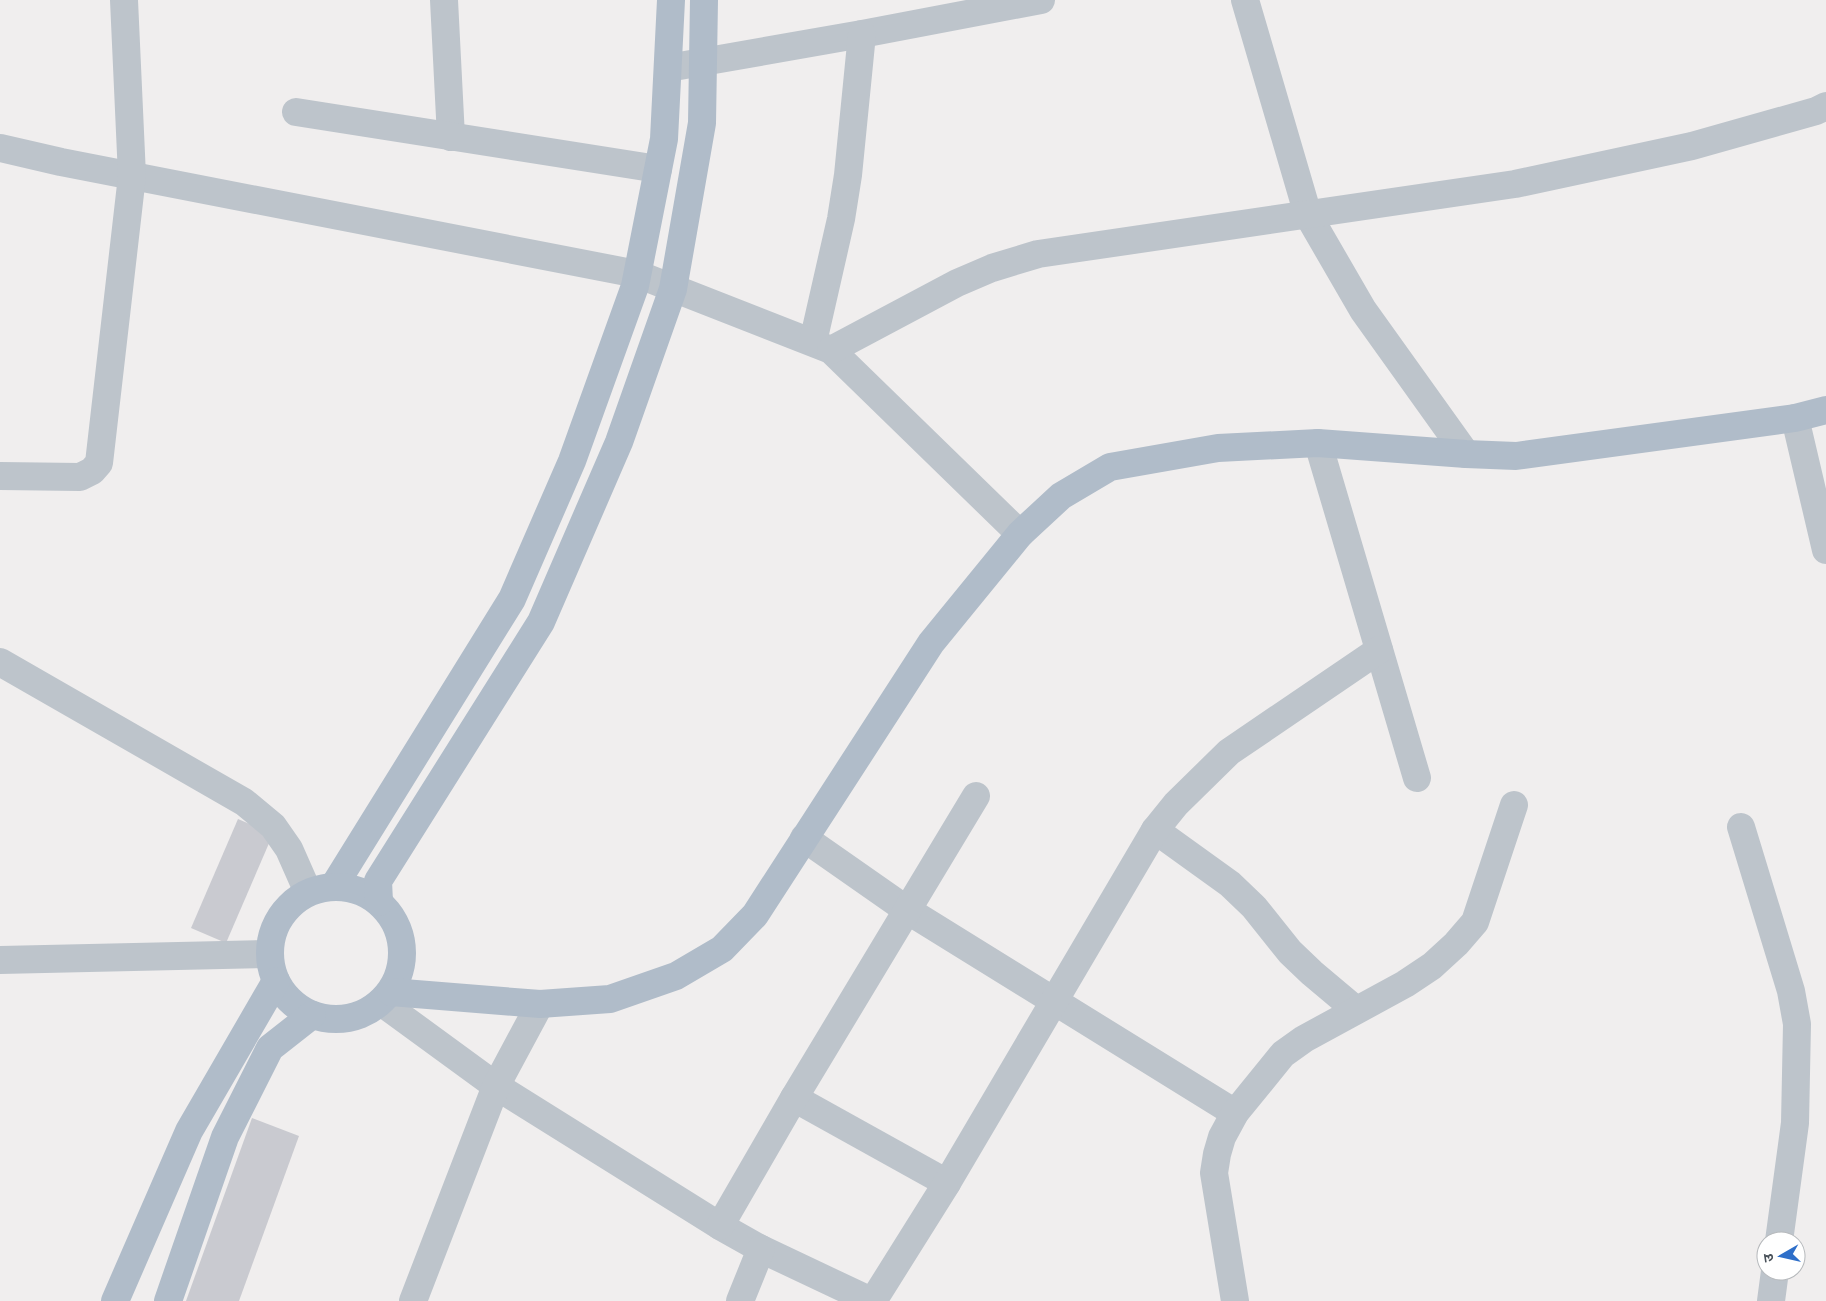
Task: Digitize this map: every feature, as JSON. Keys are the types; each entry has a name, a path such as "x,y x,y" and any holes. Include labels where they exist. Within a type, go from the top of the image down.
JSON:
{"main road":[{"path":"334,886 512,599 572,461 635,286 664,139 671,0"},
{"path":"380,902 378,881 541,622 619,442 673,289 702,123 704,0"},
{"path":"386,997 540,1004 610,999 676,976 722,949 755,915 931,644 1020,534 1061,496 1110,467 1218,448 1318,443 1516,456 1795,418 1826,410"},
{"path":"334,886 359,890 380,902 397,926 403,951 386,997 363,1014 339,1019 312,1015 291,1002 276,980 270,954 274,930 282,915 308,892 334,886"},
{"path":"115,1301 189,1131 276,980"},
{"path":"168,1301 225,1137 270,1048 312,1015"}],"street":[{"path":"0,476 80,477 92,472 99,463 132,176 124,0"},
{"path":"444,0 451,137"},
{"path":"668,68 862,34 920,11 1041,0"},
{"path":"1245,0 1308,215 1363,310 1466,454"},
{"path":"822,346 848,175 862,34"},
{"path":"822,346 992,268 1038,254 1515,184 1692,146 1816,111 1826,106"},
{"path":"296,112 658,169"},
{"path":"0,148 132,176 637,274 822,346 1020,534"},
{"path":"1795,418 1826,550"},
{"path":"1318,443 1417,778"},
{"path":"386,997 496,1086 720,1226 761,1249 872,1301 947,1182 1155,830 1176,804 1229,752 1379,650"},
{"path":"0,662 244,802 273,826 289,849 308,892"},
{"path":"720,1226 794,1098 976,796"},
{"path":"1234,1301 1214,1173 1222,1138 1234,1113 1283,1054 1304,1039 1405,984 1432,966 1456,944 1475,922 1514,805"},
{"path":"1741,827 1791,991 1797,1024 1795,1123 1780,1231"},
{"path":"1155,830 1230,884 1254,907 1290,952 1356,1010"},
{"path":"804,838 907,910 1234,1113"},
{"path":"0,960 270,954"},
{"path":"413,1301 496,1086 540,1004"},
{"path":"794,1098 947,1182"},
{"path":"740,1301 761,1249"},
{"path":"1771,1301 1774,1281"}],"building":[{"path":"238,819 273,834 226,943 191,928"},
{"path":"252,1118 299,1136 239,1301 186,1301"}]}
